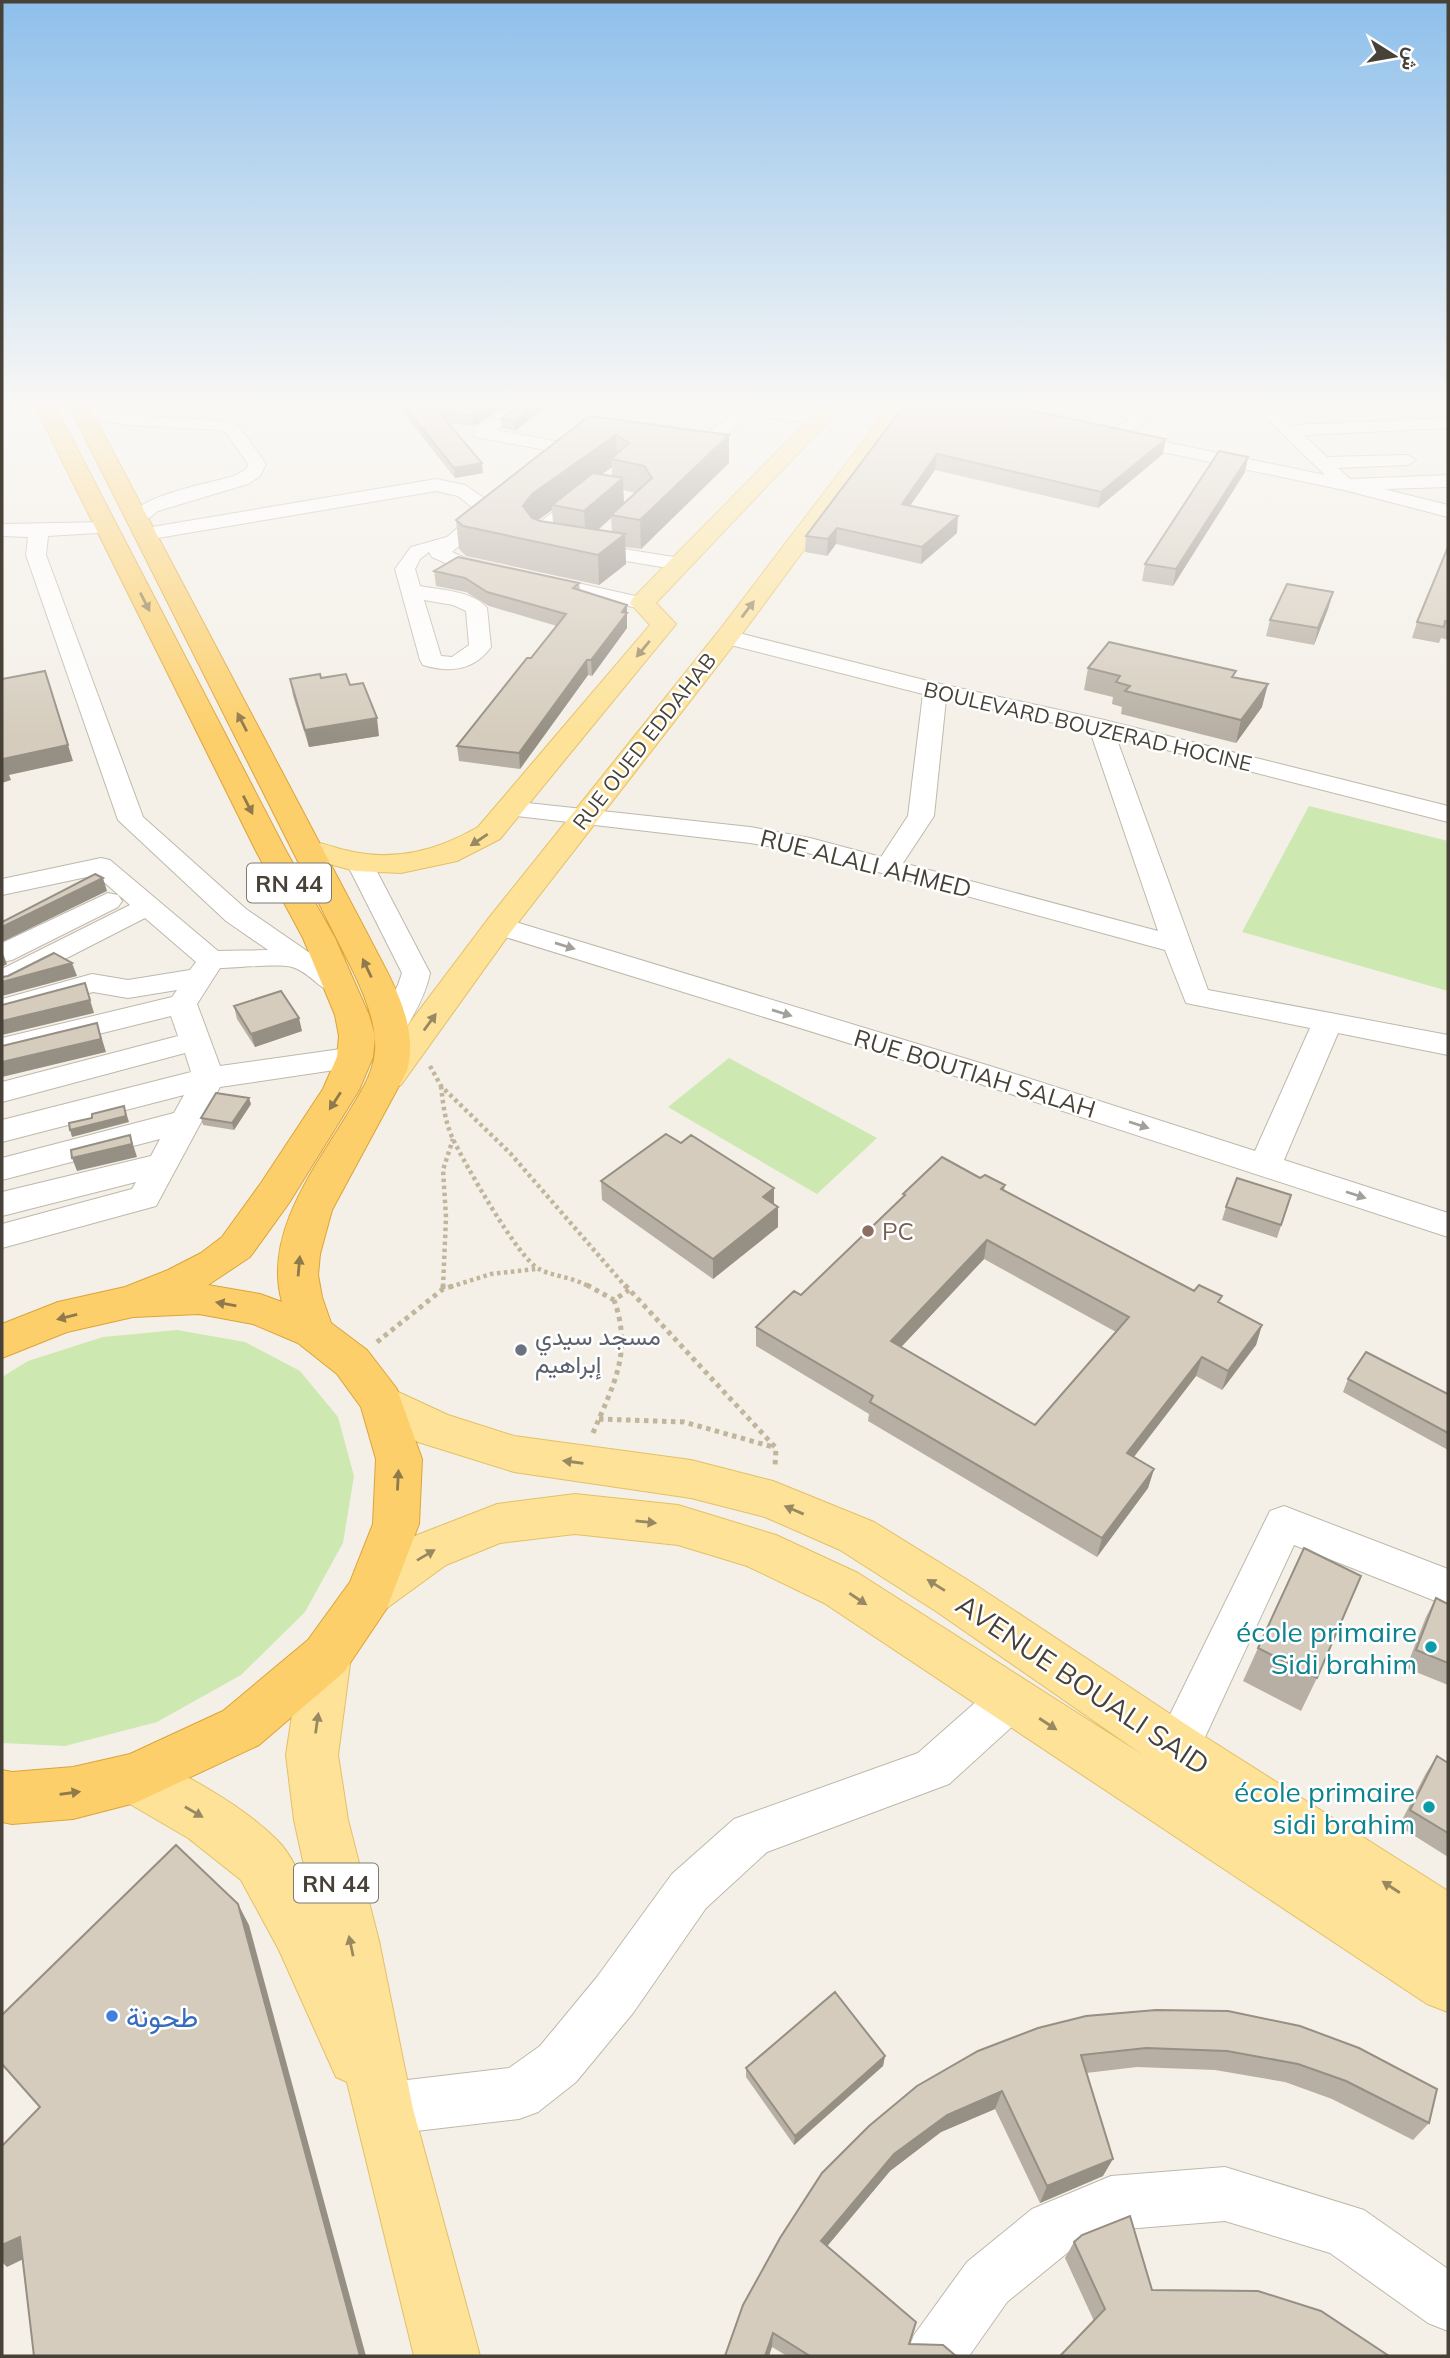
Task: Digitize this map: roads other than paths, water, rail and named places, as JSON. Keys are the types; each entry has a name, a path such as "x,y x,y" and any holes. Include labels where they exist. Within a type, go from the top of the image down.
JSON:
{"highway":[{"name":"RN 44","path":"101,516 271,851 319,938 352,1015 357,1036 355,1057 341,1090 275,1193 236,1247 215,1263 182,1281 133,1301"},
{"name":"RN 44","path":"137,516 404,1033 394,1047 388,1077 318,1199 301,1247 298,1275 302,1300 313,1332"},
{"path":"2,1342 58,1318 133,1301 199,1299 260,1310 313,1332 352,1362 381,1401 399,1458 396,1524 370,1593 326,1656 241,1728 135,1778 73,1793 5,1799"}],"main road":[{"path":"308,849 360,864 397,865 464,849 489,833 509,808 696,631 642,603 726,516"},
{"name":"RUE OUED EDDAHAB","path":"404,1033 499,926 584,817 696,631 800,516"},
{"name":"AVENUE BOUALI SAID","path":"381,1401 434,1429 514,1454 691,1479 773,1500 857,1536 954,1597 1177,1748 1448,1924"},
{"path":"370,1593 429,1551 497,1524 576,1514 678,1525 759,1549 841,1588 1448,1983"},
{"name":"RN 44","path":"326,1656 312,1755 321,1820 350,1941 382,2109 447,2356"},
{"name":"RN 44","path":"135,1778 207,1819 260,1861 299,1930 382,2109"}],"street":[{"path":"142,526 146,516"},
{"path":"142,526 213,516"},
{"path":"482,516 439,553 459,563 642,603"},
{"path":"560,516 543,529 538,537 543,542 680,564"},
{"path":"2,530 107,527"},
{"path":"39,531 36,555 131,820 236,915 339,986"},
{"path":"590,551 608,536"},
{"path":"411,592 405,569 412,554 423,547 450,542"},
{"name":"BOULEVARD BOUZERAD HOCINE","path":"696,631 935,690 1100,726 1448,814"},
{"path":"888,866 921,816 935,690"},
{"path":"1100,726 1196,997 1448,1045"},
{"name":"RUE ALALI AHMED","path":"509,808 750,835 810,846 1176,944"},
{"path":"360,864 416,973 404,1033"},
{"path":"2,887 101,866 130,891 205,968"},
{"path":"2,906 130,891"},
{"path":"2,954 130,891"},
{"path":"2,980 130,891"},
{"name":"RUE BOUTIAH SALAH","path":"499,926 979,1073 1448,1225"},
{"path":"2,1008 92,983 128,989 205,968 298,958"},
{"path":"2,1048 182,1004 205,968"},
{"path":"2,1236 144,1198 209,1078 182,1004"},
{"path":"1265,1166 1328,1022"},
{"path":"2,1092 195,1041"},
{"path":"2,1131 209,1078 355,1057"},
{"path":"2,1169 186,1121"},
{"path":"2,1204 163,1164"},
{"path":"1177,1748 1284,1523 1448,1588"},
{"path":"382,2109 519,2093 558,2064 615,1995 689,1891 751,1835 933,1769 1010,1700"},
{"path":"935,2356 987,2282 1052,2230 1111,2203 1225,2194 1344,2230 1448,2303"}],"place":[{"name":"PC","path":"868,1231"},
{"name":"مسجد سيدي إبراهيم","path":"521,1350"},
{"name":"école primaire Sidi brahim","path":"1431,1647"},
{"name":"école primaire sidi brahim","path":"1429,1807"},
{"name":"طحونة","path":"112,2016"}]}
